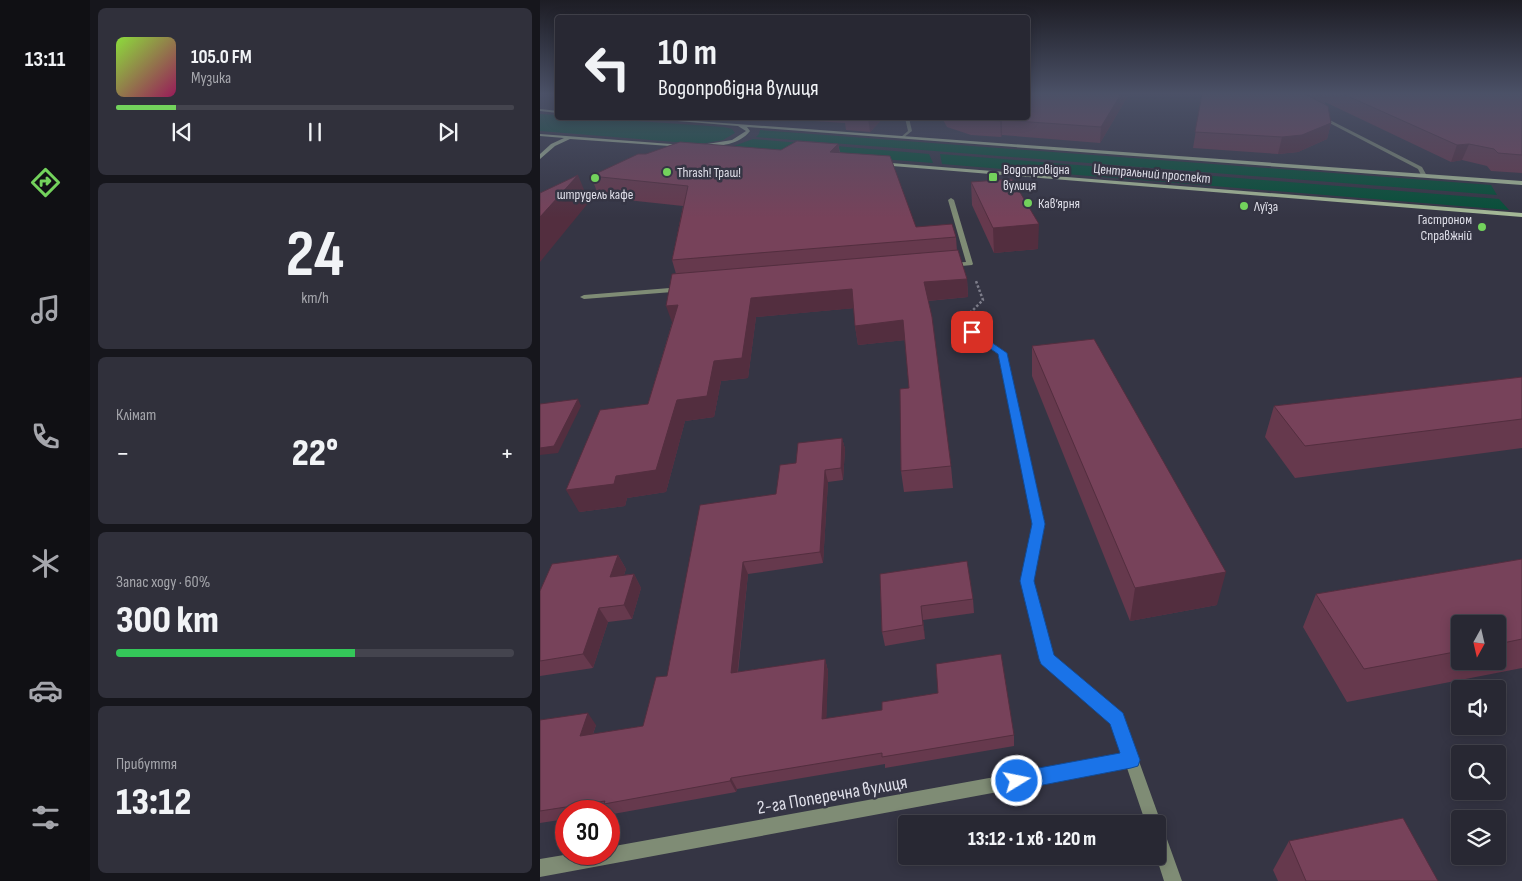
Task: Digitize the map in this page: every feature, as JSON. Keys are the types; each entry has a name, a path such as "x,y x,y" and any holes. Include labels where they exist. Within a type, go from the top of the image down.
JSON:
{"main road":[{"path":"542,135 727,150"},
{"path":"694,147 720,144 744,135"},
{"name":"Центральний проспект","path":"877,135 1522,183"},
{"path":"540,157 553,145 569,137"},
{"name":"Центральний проспект","path":"870,162 1522,215"}],"street":[{"path":"1357,135 1420,168 1424,176"},
{"path":"940,266 970,264 951,200"},
{"path":"584,297 692,288"},
{"path":"972,332 1002,353 1039,524 1027,581 1047,659 1117,719 1151,815"},
{"name":"2-га Поперечна вулиця","path":"540,868 1131,760"},
{"path":"1166,860 1173,881"}],"path":[{"path":"970,264 983,300 968,315 972,332"}],"green space":[{"path":"591,135 731,135 723,140 700,144"},
{"path":"758,135 828,135 1491,185 1497,195 756,137"},
{"path":"753,139 929,154 933,163 731,147"},
{"path":"940,154 1499,199 1509,210 942,164"}],"building":[{"path":"1249,135 1301,135 1282,137"},
{"path":"1435,135 1522,135 1522,155 1498,153 1494,149 1469,144 1457,145"},
{"path":"797,141 838,144 830,152 890,156 916,227 952,224 956,237 672,260 688,186 591,176 638,154 646,154 680,142 781,150"},
{"path":"578,175 540,217 540,193"},
{"path":"1012,179 1039,224 993,228 971,182"},
{"path":"958,250 967,279 924,282 932,317 951,466 901,471 900,389 909,388 903,320 855,326 852,289 751,298 742,358 714,361 707,396 677,400 656,470 616,476 614,484 566,490 600,410 648,404 678,305 666,306 672,274"},
{"path":"1094,339 1226,572 1135,588 1032,346"},
{"path":"1522,377 1522,419 1305,446 1274,406"},
{"path":"578,399 554,446 540,448 540,404"},
{"path":"842,438 841,468 825,470 820,552 743,562 731,673 825,659 822,719 882,710 882,702 938,693 936,664 1001,654 1014,735 882,757 882,753 731,778 730,781 620,801 555,800 555,809 540,811 540,720 588,713 580,736 643,726 656,677 667,676 700,505 776,494 780,465 796,463 798,443"},
{"path":"618,555 610,577 634,574 624,605 599,608 583,654 540,661 540,591 552,564"},
{"path":"1522,559 1522,639 1506,642 1506,615 1451,615 1451,653 1364,669 1316,594"},
{"path":"967,561 973,599 921,606 923,625 882,632 880,574"},
{"path":"1403,818 1438,881 1306,881 1289,841"}],"place":[{"name":"Thrash! Траш!","path":"667,172"},
{"name":"Водопровідна вулиця","path":"993,177"},
{"name":"штрудель кафе","path":"595,178"},
{"name":"Кав’ярня","path":"1028,203"},
{"name":"Луїза","path":"1244,206"},
{"name":"Гастроном Справжній","path":"1482,227"}],"route":[{"path":"972,332 1002,353 1039,524 1027,581 1047,659 1117,719 1131,760 1017,781"}]}
